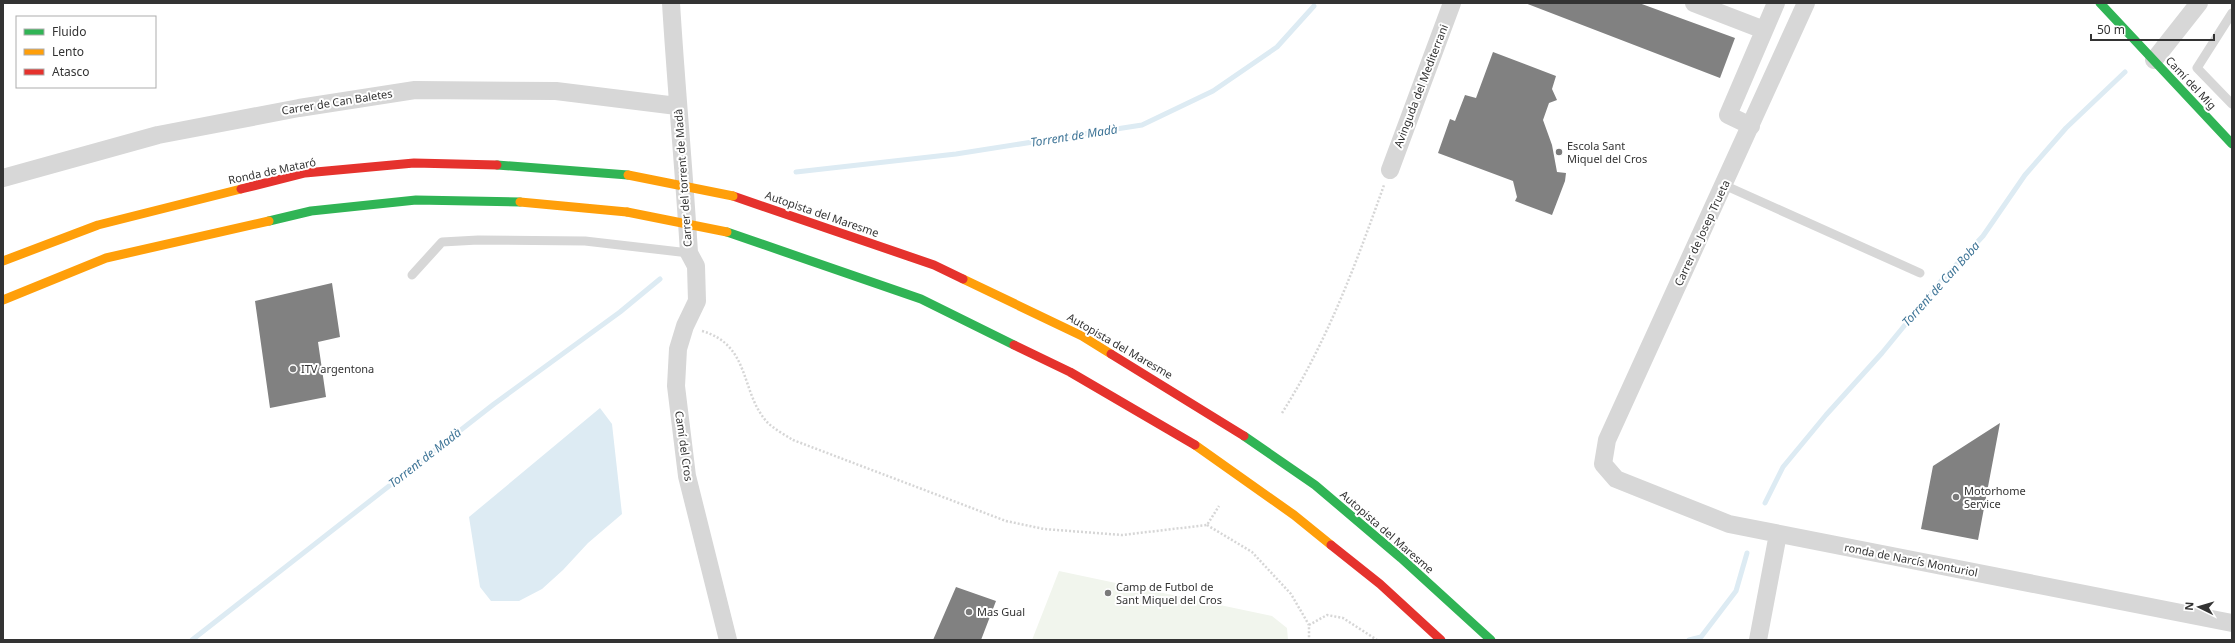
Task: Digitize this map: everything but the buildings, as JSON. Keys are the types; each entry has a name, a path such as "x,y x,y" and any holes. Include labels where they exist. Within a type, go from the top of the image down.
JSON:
{"main road":[{"name":"Camí del Mig","path":"2100,3 2232,144"},
{"name":"Ronda de Mataró","path":"3,261 98,225 305,173 414,163 524,166 628,175"},
{"name":"Autopista del Maresme","path":"628,175 733,196 934,265 1082,336 1222,420 1315,485 1401,558 1491,640"},
{"path":"3,300 106,258 311,211 416,200 526,202 627,212 727,232 921,299 1070,372 1207,452 1294,515 1380,584 1441,640"}],"street":[{"name":"Carrer del torrent de Madà","path":"670,3 677,106 683,154 689,253"},
{"name":"Avinguda del Mediterrani","path":"1390,170 1452,3"},
{"path":"1694,3 1764,30"},
{"path":"1751,126 1728,115 1776,3"},
{"name":"Carrer de Josep Trueta","path":"1603,464 1607,440 1806,3"},
{"path":"2154,60 2200,3"},
{"name":"Carrer de Can Baletes","path":"3,178 158,135 299,108 415,90 556,91 677,106"},
{"name":"Camí del Cros","path":"689,253 696,266 697,301 685,326 678,349 676,386 687,476 728,640"},
{"name":"ronda de Narcís Monturiol","path":"1603,464 1616,479 1729,524 2232,623"},
{"path":"1758,640 1778,534"}],"lane":[{"path":"2232,13 2197,68 2232,104"},
{"path":"1724,185 1920,273"},
{"name":"Carrer del torrent de Madà","path":"412,275 442,242 478,240 585,241 689,253"}],"path":[{"path":"1282,413 1303,379 1351,278 1390,170"},
{"path":"685,326 705,332 730,347 746,375 755,402 767,423 793,440 1006,521 1044,529 1122,535 1207,525 1252,552 1291,594 1309,625 1309,640"},
{"path":"1207,525 1219,506"},
{"path":"1309,625 1327,615 1343,618 1377,640"}],"shaded area":[{"path":"600,408 612,424 622,514 588,543 563,570 542,589 519,601 491,601 480,587 469,517"},
{"name":"Camp de Futbol de Sant Miquel del Cros","path":"1059,571 1272,616 1287,628 1288,640 1032,640"}],"waterway":[{"name":"Torrent de Madà","path":"796,172 956,154 1142,125 1213,91 1277,47 1314,6"},
{"name":"Torrent de Can Boba","path":"1765,503 1783,467 1826,415 1882,353 1941,281 1983,236 2025,175 2066,128 2125,72"},
{"name":"Torrent de Madà","path":"192,640 494,404 620,312 660,279"},
{"name":"Torrent de Can Boba","path":"1689,640 1701,637 1736,591 1747,553"}],"traffic: fast":[{"path":"2100,3 2232,144"},
{"path":"497,165 628,175"},
{"path":"269,221 311,211 416,200 520,202"},
{"path":"727,232 921,299 1014,345"},
{"path":"1244,436 1315,485 1401,558 1491,640"}],"traffic: slow":[{"path":"628,175 733,196"},
{"path":"3,261 98,225 241,189"},
{"path":"520,202 627,212"},
{"path":"627,212 727,232"},
{"path":"3,300 106,258 269,221"},
{"path":"963,279 1082,336 1111,354"},
{"path":"1195,445 1294,515 1331,545"}],"traffic: jam":[{"path":"241,189 305,173 414,163 497,165"},
{"path":"733,196 934,265 963,279"},
{"path":"1014,345 1070,372 1195,445"},
{"path":"1111,354 1244,436"},
{"path":"1331,545 1380,584 1441,640"}],"place":[{"name":"Escola Sant Miquel del Cros","path":"1559,152"},
{"name":"ITV argentona","path":"293,369"},
{"name":"Motorhome Service","path":"1956,497"},
{"name":"Camp de Futbol de Sant Miquel del Cros","path":"1108,593"},
{"name":"Mas Gual","path":"969,612"}]}
